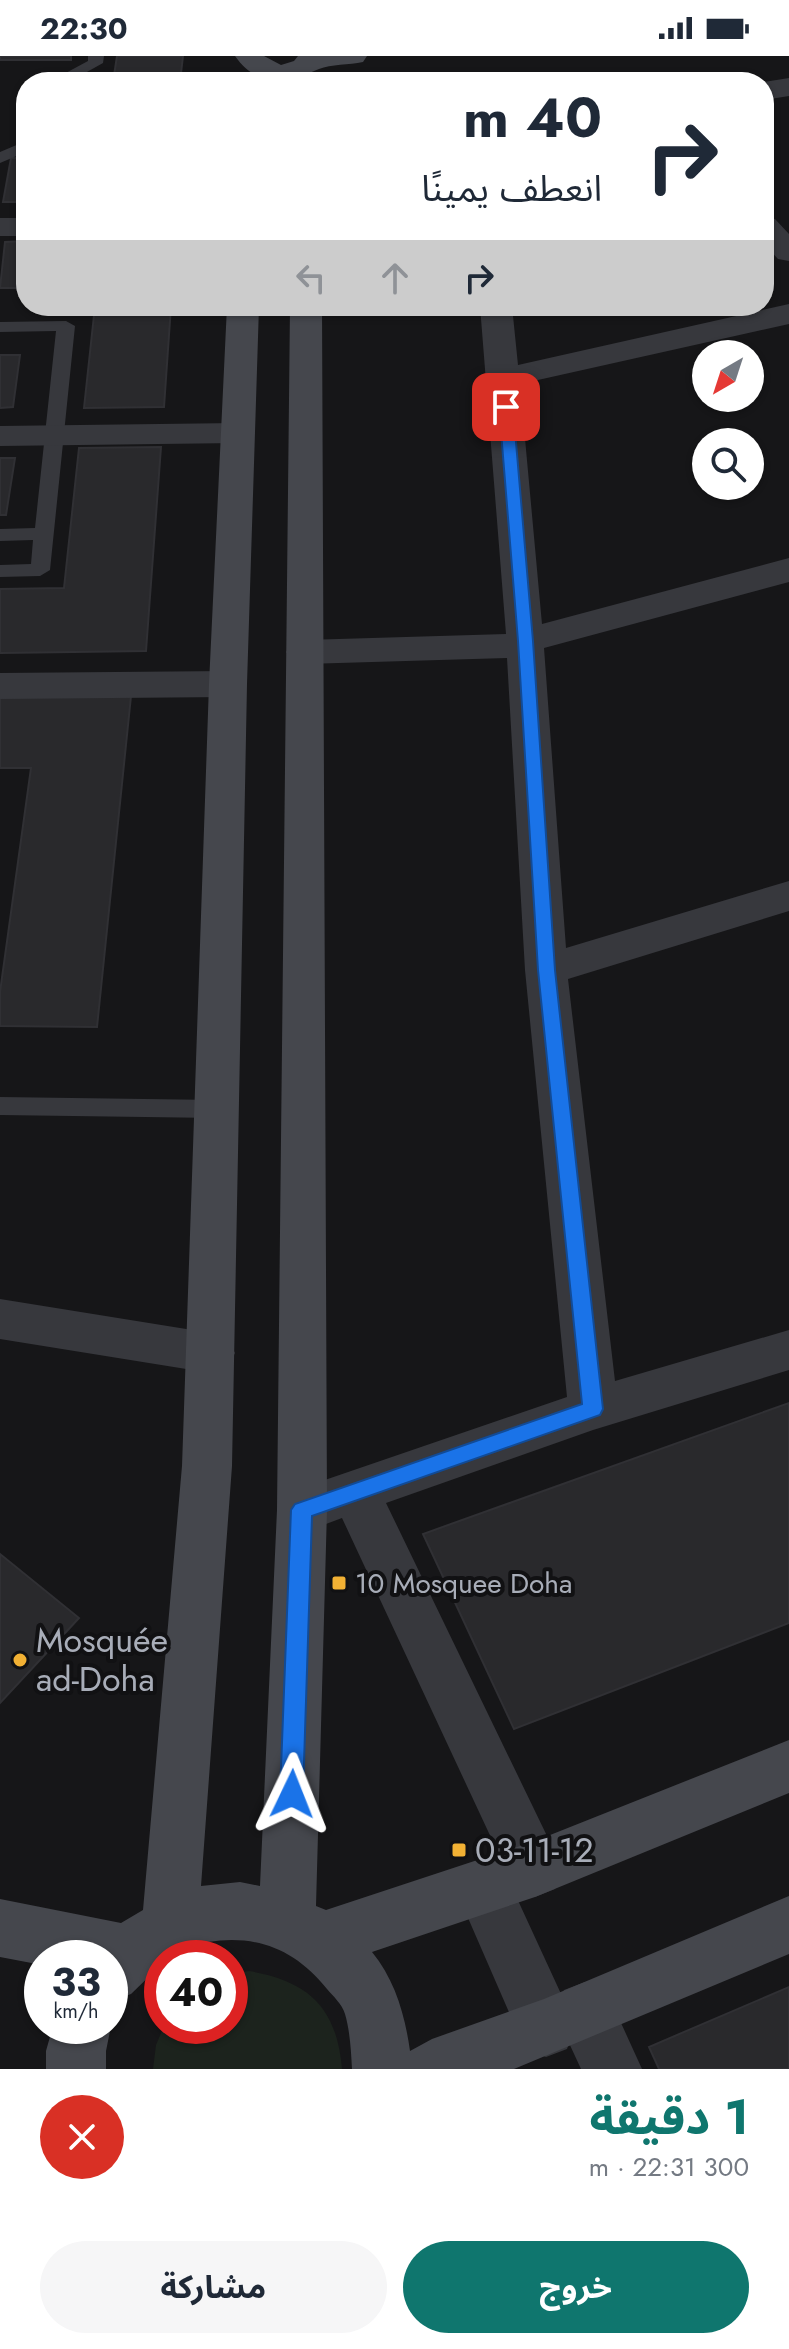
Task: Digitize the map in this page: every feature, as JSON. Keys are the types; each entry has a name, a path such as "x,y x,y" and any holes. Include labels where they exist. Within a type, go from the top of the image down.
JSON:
{"street":[{"path":"284,72 353,56"},
{"path":"774,236 789,252"},
{"path":"503,378 789,314"},
{"path":"136,1950 207,1466 228,684 243,316"},
{"path":"304,1930 302,1510 306,316"},
{"path":"497,316 525,641 546,970 593,1409"},
{"path":"0,436 238,433"},
{"path":"305,652 503,647 789,570"},
{"path":"0,686 228,684"},
{"path":"546,970 789,896"},
{"path":"0,1319 211,1353"},
{"path":"302,1510 593,1409 789,1350"},
{"path":"355,1491 535,1869"},
{"path":"304,1930 483,1888 789,1766"},
{"path":"483,1888 565,2020 612,2069"},
{"path":"0,1928 136,1950 199,1914 228,1910 258,1912 304,1930 362,1987 375,2017 382,2069"},
{"path":"432,2069 565,2020 789,1925"},
{"path":"76,2069 78,2044"}],"lane":[{"path":"77,72 95,63 96,56"},
{"path":"0,327 66,326 40,570 0,571"},
{"path":"0,535 45,534"},
{"path":"0,1106 217,1109"}],"shaded area":[{"path":"248,1971 288,1982 316,2001 334,2029 342,2069 153,2069 156,2044 248,2044"}],"building":[{"path":"0,56 71,56 71,60 0,60"},
{"path":"117,56 183,56 181,72 115,72"},
{"path":"11,158 16,158 16,202 3,202"},
{"path":"16,241 16,288 0,288 5,242"},
{"path":"94,316 170,316 164,407 84,408"},
{"path":"0,355 20,355 13,407 0,408"},
{"path":"161,447 146,651 0,653 0,589 64,588 79,448"},
{"path":"0,458 15,458 6,515 0,515"},
{"path":"0,696 131,696 97,1027 0,1026 0,992 31,768 0,768"},
{"path":"789,1403 789,1623 514,1729 423,1534"},
{"name":"Mosquée ad-Doha","path":"0,1554 79,1618 0,1703"},
{"path":"789,1987 789,2069 659,2069 649,2047"}],"place":[{"name":"10 Mosquee Doha","path":"339,1583"},
{"name":"Mosquée ad-Doha","path":"20,1660"},
{"name":"03-11-12","path":"459,1850"}],"route":[{"path":"292,1794 302,1510 593,1409 546,970 506,407"}]}
